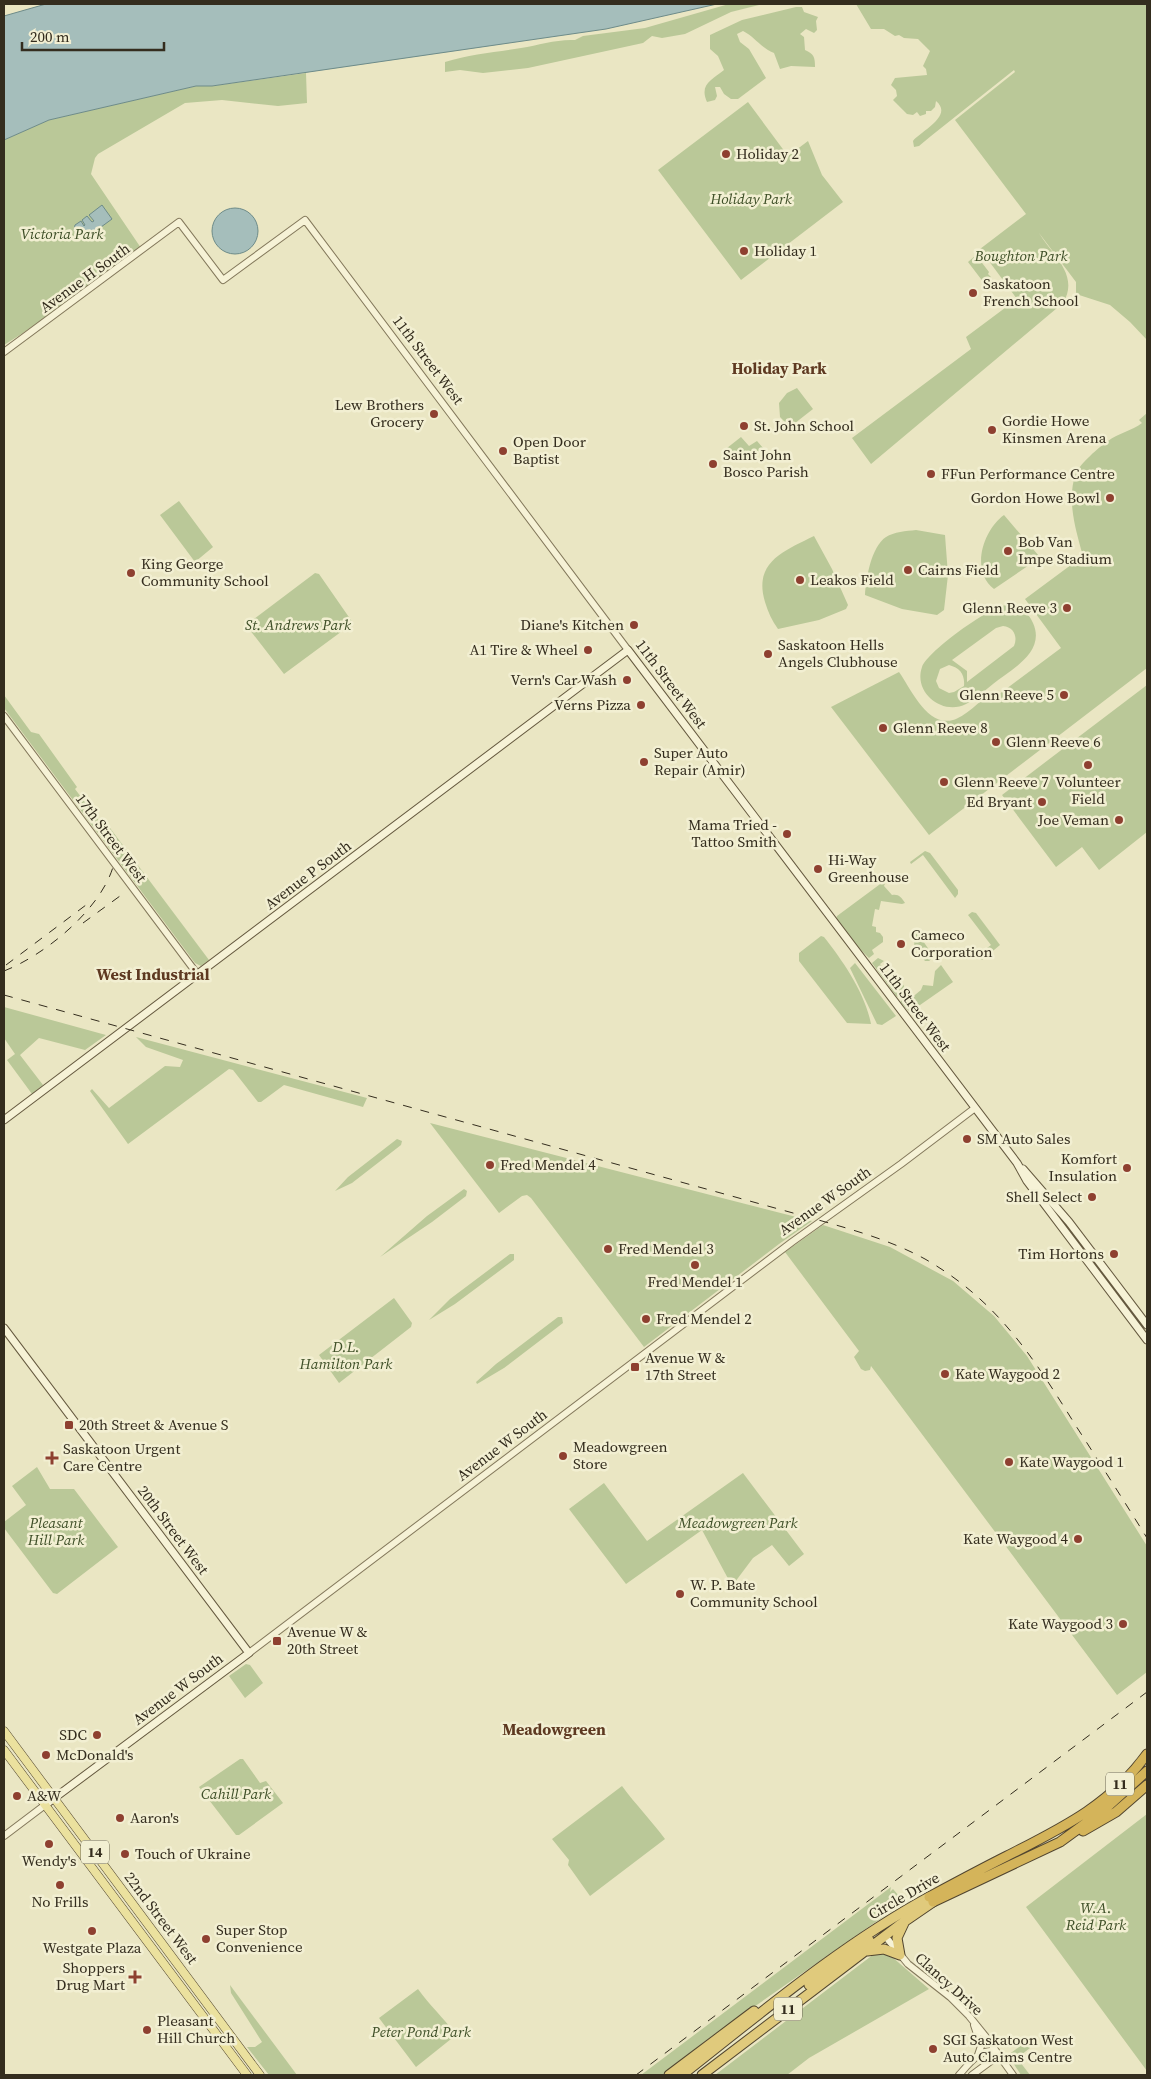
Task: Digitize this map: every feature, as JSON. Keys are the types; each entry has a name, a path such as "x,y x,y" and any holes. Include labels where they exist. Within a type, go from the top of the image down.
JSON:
{"highway":[{"name":"Circle Drive","path":"702,2075 931,1900 1083,1816 1111,1793 1138,1766 1147,1754"},
{"name":"Circle Drive","path":"684,2073 888,1920 1060,1842 1111,1805 1147,1771"},
{"path":"1060,1842 1095,1826 1116,1812 1147,1785"},
{"path":"684,2073 744,2033 870,1939 878,1935 885,1936 890,1926 931,1900"},
{"path":"900,1956 897,1938 906,1920"},
{"path":"863,1953 870,1949 884,1949 900,1956"},
{"path":"669,2075 728,2030 795,1983 830,1962"},
{"path":"708,2075 714,2067"}],"main road":[{"name":"Avenue P South","path":"4,1120 198,976 628,650"},
{"name":"11th Street West","path":"628,650 1017,1163 1027,1181 1147,1340"},
{"name":"11th Street West","path":"1017,1163 1032,1177 1064,1215 1147,1325"},
{"name":"20th Street West","path":"4,1328 249,1653"},
{"name":"Avenue W South","path":"45,1805 249,1653"},
{"name":"22nd Street West","path":"4,1731 186,1973 260,2075"},
{"name":"22nd Street West","path":"4,1750 246,2075"}],"street":[{"name":"11th Street West","path":"180,222 223,280 305,220 628,650"},
{"name":"Avenue H South","path":"4,352 180,222"},
{"name":"17th Street West","path":"4,716 198,976"},
{"name":"Avenue W South","path":"249,1653 771,1257 901,1164 975,1108"},
{"path":"4,1836 45,1805"},
{"name":"Clancy Drive","path":"885,1936 908,1964 950,1997 972,2019 1014,2075"},
{"path":"958,2075 981,2050 972,2019"},
{"path":"972,2075 993,2060 996,2055 995,2051 992,2050 978,2055"}],"green space":[{"path":"729,4 763,4 731,12 685,34 662,38 652,36 643,43 528,68 483,73 460,70 445,72 445,62 454,59 555,41 575,40 583,36 645,28"},
{"name":"Boughton Park","path":"856,4 1147,4 1147,340 1110,305 1076,294 1076,282 1039,233 1057,257 1066,274 1068,283 1067,293 1063,303 871,464 852,438 971,349 966,337 1017,299 980,249 1026,214 955,120 1015,72 1014,70 919,146 914,147 913,141 939,118 941,107 936,101 935,107 931,111 926,111 926,114 920,116 917,112 913,115 907,114 893,100 897,96 896,90 891,85 895,78 927,75 926,69 923,66 930,51 918,39 904,38 899,35 895,36 884,29 871,29"},
{"path":"802,7 804,12 818,17 816,21 817,30 814,33 806,29 800,34 804,37 805,50 813,56 815,67 791,66 780,69 774,53 743,31 737,34 740,42 749,49 766,78 738,99 731,99 724,94 720,87 715,87 717,96 715,100 707,102 705,91 708,83 724,70 718,56 710,49 710,35 742,20"},
{"name":"Victoria Park","path":"306,73 307,103 278,106 222,100 185,103 98,154 95,158 91,174 141,248 4,345 4,140 49,120 196,86 212,86"},
{"name":"Holiday Park","path":"748,102 788,156 808,141 822,175 843,202 741,280 658,170"},
{"path":"976,255 991,277 984,283 968,262"},
{"path":"797,388 813,409 790,427 780,417 779,403 787,393"},
{"path":"1147,413 1147,668 929,835 831,707 899,672 921,705 935,718 944,721 957,719 990,693 994,698 1061,648 1025,599 1083,556 1075,526 1072,504 1073,483 1078,469 1104,444 1142,423 1139,420"},
{"path":"741,437 749,446 757,441 763,448 748,459 737,462 729,457 727,448"},
{"path":"179,501 213,547 195,562 160,515"},
{"name":"Bob Van Impe Stadium","path":"1004,515 1039,556 1038,559 994,589 982,572 982,551 990,530"},
{"name":"Cairns Field","path":"916,530 945,535 948,575 944,610 937,615 902,609 865,595 870,564 881,542 893,534"},
{"name":"Leakos Field","path":"814,536 832,569 848,605 846,609 819,620 778,629 770,616 765,602 762,588 763,577 767,567 782,553"},
{"name":"St. Andrews Park","path":"315,573 319,574 353,623 284,674 246,625"},
{"path":"1006,605 1011,606 1019,608 1028,615 1036,633 1035,643 1031,651 1017,666 966,704 948,707 932,700 926,693 920,677 922,667 927,660 947,641 973,621","holes":["1003,626 1010,628 1014,633 1016,639 1014,646 967,682 967,671 952,660 996,628","949,665 961,672 964,678 964,686 949,693 939,688 936,681 940,669"]},
{"path":"1147,685 1147,832 1099,870 1082,847 1056,867 1002,795"},
{"path":"4,695 31,732 39,734 77,787 75,789 100,822 104,820 209,960 201,966 195,963 4,708"},
{"path":"925,851 930,853 958,890 955,898 923,855 911,864 910,862"},
{"path":"887,879 884,886 892,895 900,896 905,903 881,901 879,910 875,909 872,926 876,927 876,932 880,933 883,937 883,942 872,950 874,954 869,958 834,924 837,916"},
{"path":"972,912 976,913 1000,945 982,960 978,955 991,945 968,915"},
{"path":"921,930 919,942 923,941 934,957 929,961 925,961 914,947 915,935"},
{"path":"821,936 831,946 859,989 871,1024 847,1023 799,961 799,953"},
{"path":"878,958 884,961 880,964 896,985 901,982 904,986 904,991 897,997 872,963"},
{"path":"855,963 896,1016 882,1025 877,1024 850,968"},
{"path":"941,965 953,982 910,1012 900,1002 907,996 910,999 921,990 923,985 933,986 935,971"},
{"path":"4,1007 106,1035 85,1050 39,1038 20,1055 43,1085 32,1094 7,1060 15,1054 4,1038"},
{"path":"136,1037 367,1098 363,1107 284,1085 261,1102 258,1102 233,1070 229,1069 128,1144 90,1091 92,1089 109,1108 165,1066 180,1067 183,1060 146,1047"},
{"path":"430,1123 812,1221 644,1347 531,1198 527,1195 522,1196 499,1213"},
{"path":"397,1139 402,1141 401,1145 352,1183 335,1191 348,1177"},
{"path":"464,1189 467,1191 466,1196 432,1222 380,1257 427,1216"},
{"path":"823,1225 890,1247 953,1281 994,1316 1027,1356 1147,1546 1147,1672 1117,1695 871,1366 870,1370 865,1371 861,1369 854,1357 859,1351 785,1252"},
{"path":"510,1254 514,1254 514,1260 455,1304 429,1320 450,1299"},
{"name":"D.L. Hamilton Park","path":"394,1298 412,1323 411,1327 339,1383 319,1355"},
{"path":"558,1317 562,1317 563,1323 504,1368 477,1384 476,1382 496,1364"},
{"name":"Pleasant Hill Park","path":"37,1467 50,1489 74,1489 118,1547 57,1594 53,1593 4,1528 4,1522 26,1505 12,1486"},
{"name":"Meadowgreen Park","path":"743,1473 804,1554 789,1566 772,1545 753,1558 732,1586 702,1530 626,1584 569,1509 604,1483 647,1541"},
{"path":"246,1664 250,1665 263,1683 245,1698 229,1676"},
{"name":"Cahill Park","path":"240,1759 243,1759 260,1783 266,1781 283,1803 239,1835 236,1835 199,1787"},
{"path":"622,1786 665,1839 590,1896 568,1865 569,1860 552,1839"},
{"name":"W.A. Reid Park","path":"1147,1814 1147,2071 1026,1907"},
{"path":"891,1887 890,1892 893,1889 899,1896 898,1900 903,1903 708,2039 662,2075 641,2075"},
{"path":"885,1953 929,1989 809,2058 787,2075 715,2075 874,1954"},
{"path":"230,1985 297,2075 269,2075 247,2047 255,2047 262,2042 231,1993"},
{"name":"Peter Pond Park","path":"418,1989 456,2035 416,2067 379,2018"},
{"path":"1026,2042 1030,2048 1017,2058 1030,2075 1021,2075 1008,2055"}],"water":[{"path":"46,4 717,4 606,29 212,86 196,86 49,120 4,140 4,16"},
{"path":"102,205 112,219 86,238 79,237 74,230 75,225 81,221 84,226 82,220 87,216 92,222 94,221 89,215"},
{"path":"235,208 248,212 254,218 258,231 254,244 248,250 235,254 222,250 216,244 212,231 216,218 222,212"}],"railway":[{"path":"4,971 36,954 84,915 106,883 113,867"},
{"path":"83,923 120,896"},
{"path":"6,965 86,905"},
{"path":"4,995 822,1221 874,1237 913,1253 951,1275 994,1312 1012,1332 1045,1377 1147,1538"},
{"path":"636,2075 1147,1692"}],"place":[{"name":"Holiday 2","path":"726,154"},
{"name":"Holiday 1","path":"744,251"},
{"name":"Saskatoon French School","path":"973,293"},
{"name":"Lew Brothers Grocery","path":"434,414"},
{"name":"St. John School","path":"744,426"},
{"name":"Gordie Howe Kinsmen Arena","path":"992,430"},
{"name":"Open Door Baptist","path":"503,451"},
{"name":"Saint John Bosco Parish","path":"713,464"},
{"name":"FFun Performance Centre","path":"931,474"},
{"name":"Gordon Howe Bowl","path":"1110,498"},
{"name":"Bob Van Impe Stadium","path":"1008,551"},
{"name":"Cairns Field","path":"908,570"},
{"name":"King George Community School","path":"131,573"},
{"name":"Leakos Field","path":"800,580"},
{"name":"Glenn Reeve 3","path":"1067,608"},
{"name":"Diane's Kitchen","path":"634,625"},
{"name":"A1 Tire & Wheel","path":"588,650"},
{"name":"Saskatoon Hells Angels Clubhouse","path":"768,654"},
{"name":"Vern's Car Wash","path":"627,680"},
{"name":"Glenn Reeve 5","path":"1064,695"},
{"name":"Verns Pizza","path":"641,705"},
{"name":"Glenn Reeve 8","path":"883,728"},
{"name":"Glenn Reeve 6","path":"996,742"},
{"name":"Super Auto Repair (Amir)","path":"644,762"},
{"name":"Volunteer Field","path":"1088,765"},
{"name":"Glenn Reeve 7","path":"944,782"},
{"name":"Ed Bryant","path":"1042,802"},
{"name":"Joe Veman","path":"1119,820"},
{"name":"Mama Tried - Tattoo Smith","path":"787,834"},
{"name":"Hi-Way Greenhouse","path":"818,869"},
{"name":"Cameco Corporation","path":"901,944"},
{"name":"SM Auto Sales","path":"967,1139"},
{"name":"Fred Mendel 4","path":"490,1165"},
{"name":"Komfort Insulation","path":"1127,1168"},
{"name":"Shell Select","path":"1092,1197"},
{"name":"Fred Mendel 3","path":"608,1249"},
{"name":"Tim Hortons","path":"1114,1254"},
{"name":"Fred Mendel 1","path":"695,1265"},
{"name":"Fred Mendel 2","path":"646,1319"},
{"name":"Avenue W & 17th Street","path":"635,1367"},
{"name":"Kate Waygood 2","path":"945,1374"},
{"name":"20th Street & Avenue S","path":"69,1425"},
{"name":"Meadowgreen Store","path":"563,1456"},
{"name":"Saskatoon Urgent Care Centre","path":"52,1458"},
{"name":"Kate Waygood 1","path":"1009,1462"},
{"name":"Kate Waygood 4","path":"1078,1539"},
{"name":"W. P. Bate Community School","path":"680,1594"},
{"name":"Kate Waygood 3","path":"1123,1624"},
{"name":"Avenue W & 20th Street","path":"277,1641"},
{"name":"SDC","path":"97,1735"},
{"name":"McDonald's","path":"46,1755"},
{"name":"A&W","path":"17,1796"},
{"name":"Aaron's","path":"120,1818"},
{"name":"Wendy's","path":"49,1844"},
{"name":"Touch of Ukraine","path":"125,1854"},
{"name":"No Frills","path":"60,1885"},
{"name":"Westgate Plaza","path":"92,1931"},
{"name":"Super Stop Convenience","path":"206,1939"},
{"name":"Shoppers Drug Mart","path":"135,1977"},
{"name":"Pleasant Hill Church","path":"147,2030"},
{"name":"SGI Saskatoon West Auto Claims Centre","path":"933,2049"}],"district":[{"name":"Holiday Park","path":"779,368"},
{"name":"West Industrial","path":"153,974"},
{"name":"Meadowgreen","path":"554,1729"}]}
